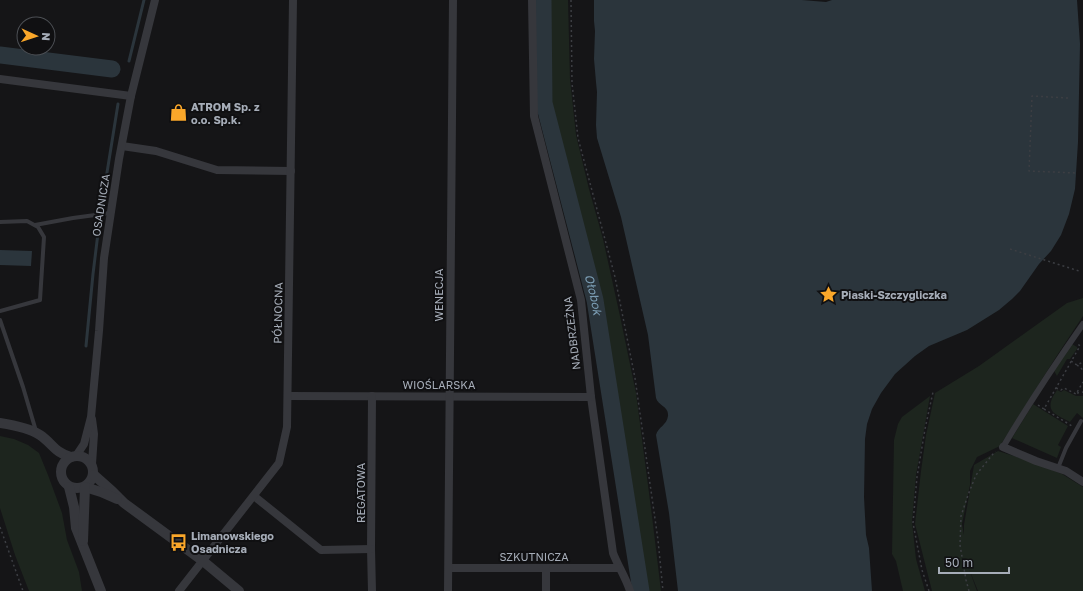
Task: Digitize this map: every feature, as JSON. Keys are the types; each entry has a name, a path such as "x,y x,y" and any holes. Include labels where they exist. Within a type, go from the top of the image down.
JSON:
{"street":[{"name":"OSADNICZA","path":"74,457 84,444 91,416 104,258 131,96 155,0"},
{"name":"PÓŁNOCNA","path":"179,591 279,463 287,427 294,0"},
{"name":"WENECJA","path":"448,591 453,0"},
{"name":"NADBRZEŻNA","path":"532,0 534,116 581,300 591,397 613,553 630,591"},
{"path":"0,80 131,96"},
{"path":"122,146 156,151 217,170 291,171"},
{"path":"1083,324 1031,401 1003,447 1066,471 1083,482"},
{"name":"WIOŚLARSKA","path":"288,396 591,397"},
{"name":"REGATOWA","path":"372,396 372,591"},
{"name":"OSADNICZA","path":"91,416 94,434 92,464"},
{"path":"0,423 24,428 37,433 56,450 66,456 84,457 92,464 94,470 94,475 89,484 79,489 74,489 65,484 50,445"},
{"path":"61,474 63,464 67,459 74,457"},
{"path":"94,475 124,503 203,561 239,591"},
{"path":"69,487 74,507 76,528 102,591"},
{"path":"85,487 124,503"},
{"path":"83,545 85,487"},
{"path":"254,496 321,550 371,549"},
{"name":"SZKUTNICZA","path":"449,568 619,568"},
{"path":"546,568 546,591"}],"lane":[{"path":"34,225 111,213"},
{"path":"0,222 27,221 38,227 44,237 40,300 0,311"},
{"path":"0,320 37,433"},
{"path":"1058,469 1066,448 1082,420"}],"path":[{"path":"571,0 572,83 578,138 615,277 635,378 658,540 663,591"},
{"path":"1068,98 1032,96 1029,171 1076,173"},
{"path":"1010,249 1079,271"},
{"path":"1044,409 1071,361 1082,347 1072,339"},
{"path":"1071,361 1083,370"},
{"path":"1078,365 1083,362"},
{"path":"1077,394 1083,382"},
{"path":"1056,388 1061,390 1064,388 1076,394 1083,392"},
{"path":"929,591 922,570 913,523 917,477 933,392"},
{"path":"1031,401 1077,428"},
{"path":"970,591 966,580 960,545 961,516 976,475 993,454 1003,447"},
{"path":"0,527 23,591"}],"shaded area":[{"path":"549,0 568,0 570,79 576,135 603,239 636,393 661,591 646,591 635,507 617,400 608,332 601,297 568,182 549,103"},
{"name":"Piaski-Szczygliczka","path":"594,0 802,0 826,2 832,0 1077,0 1080,44 1078,142 1075,189 1069,214 1061,235 1051,251 1012,299 999,310 967,330 929,346 915,356 895,374 881,393 872,409 867,424 865,439 864,497 866,535 869,548 872,591 678,591 669,513 656,435 666,422 668,413 656,398 648,335 621,217 597,138 597,92 594,59"},
{"path":"0,250 32,251 31,266 0,265"},
{"path":"1083,298 1083,316 1000,446 977,457 970,471 970,485 962,524 964,535 964,525 974,465 998,451 1024,459 1062,474 1083,487 1083,591 978,591 969,569 977,591 932,591 915,524 926,435 935,393 979,366 1067,303"},
{"path":"1072,344 1077,347 1077,349 1070,359 1067,359 1057,376 1053,369"},
{"path":"1057,390 1061,392 1064,390 1076,396 1083,396 1083,418 1077,413 1070,422 1053,412 1051,409 1052,398"},
{"path":"930,396 916,475 912,522 916,559 925,591 903,591 896,561 892,554 894,440 898,424 902,417"},
{"path":"1033,404 1068,426 1058,445 1061,447 1057,458 1012,438"},
{"path":"0,436 14,439 28,445 39,453 62,513 67,540 79,572 82,591 29,591 15,555 0,508"}],"waterway":[{"path":"129,61 144,0"},
{"name":"Ołobok","path":"543,0 544,103 595,300 641,591"},
{"path":"0,55 112,69"},
{"path":"101,210 118,104"},
{"path":"86,346 99,225"}],"place":[{"name":"ATROM Sp. z o.o. Sp.k.","path":"178,113"},
{"name":"Piaski-Szczygliczka","path":"828,295"},
{"name":"Limanowskiego Osadnicza","path":"178,542"}]}
